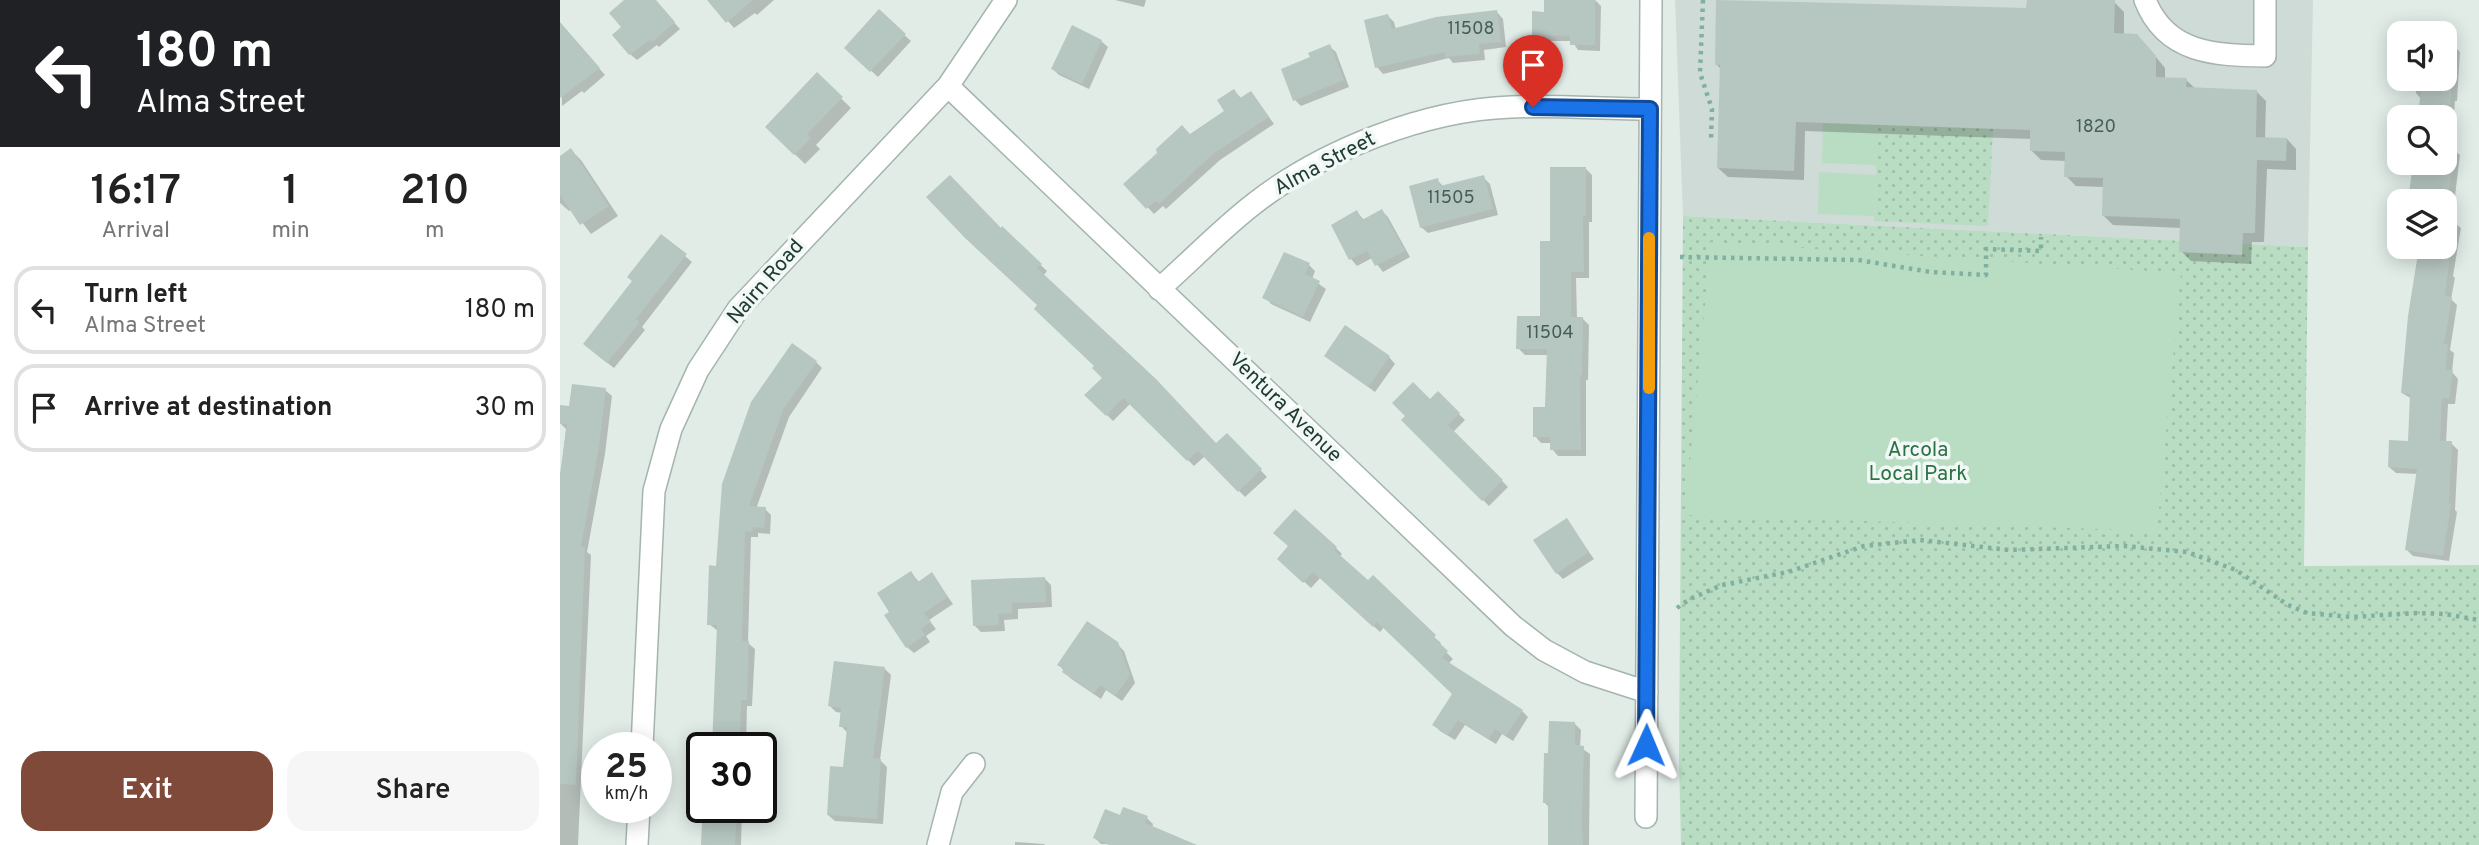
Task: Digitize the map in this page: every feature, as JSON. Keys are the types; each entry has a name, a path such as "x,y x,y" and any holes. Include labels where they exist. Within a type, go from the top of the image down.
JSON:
{"street":[{"name":"Nairn Road","path":"643,732 654,491 671,429 698,369 738,309 948,86 1006,0"},
{"path":"1646,817 1651,0"},
{"path":"2145,0 2156,23 2176,39 2194,50 2235,56 2265,56 2265,0"},
{"name":"Ventura Avenue","path":"948,86 1513,626 1544,650 1585,672 1647,692"},
{"name":"Alma Street","path":"1160,289 1255,202 1320,161 1382,133 1446,115 1510,107 1650,109"},
{"path":"938,845 952,792 974,764"},
{"path":"637,845 638,823"}],"path":[{"path":"1703,0 1700,73 1712,109 1711,140"},
{"path":"1680,257 1858,260 1931,272 1986,275 1986,250 2041,251 2041,237"},
{"path":"1677,608 1722,585 1788,572 1864,546 1920,540 2009,550 2124,546 2187,552 2236,570 2288,605 2307,613 2352,617 2445,614 2479,620"}],"shaded area":[{"path":"1675,0 2313,0 2308,247 1683,216"}],"green space":[{"path":"1823,123 1878,125 1877,165 1822,163"},
{"path":"1878,125 1993,129 1988,226 1874,221"},
{"path":"1819,172 1876,175 1874,216 1818,214"},
{"name":"Arcola Local Park","path":"1683,216 2308,247 2304,566 2479,565 2479,845 1681,845 1679,760"},
{"path":"1711,242 2181,273 2157,531 1685,515"}],"building":[{"path":"624,0 656,0 675,22 652,42 650,40 629,55 612,35 621,27 609,13"},
{"path":"707,0 753,0 726,23"},
{"path":"1544,0 1595,0 1595,45 1570,45 1570,36 1532,35 1532,11 1544,12"},
{"path":"1716,0 2026,8 2027,0 2115,0 2114,33 2137,34 2156,56 2156,77 2187,78 2186,87 2257,90 2256,137 2287,138 2286,161 2257,160 2255,233 2243,233 2242,255 2179,252 2180,219 2102,216 2103,178 2064,177 2065,152 2030,151 2030,130 1796,122 1794,171 1717,168 1720,65 1715,65"},
{"path":"879,9 906,34 870,72 844,48"},
{"path":"1497,10 1501,42 1479,44 1480,54 1445,57 1445,52 1375,68 1364,20 1388,14 1392,29 1436,17"},
{"path":"560,22 600,68 560,98"},
{"path":"1072,25 1102,40 1082,84 1051,69"},
{"path":"1330,44 1344,80 1293,101 1281,69 1310,57 1308,53"},
{"path":"817,72 843,97 807,134 811,138 794,155 765,127"},
{"path":"1234,89 1240,98 1251,91 1269,117 1213,154 1159,204 1156,201 1146,209 1123,184 1157,153 1156,149 1182,125 1190,134 1224,111 1217,100"},
{"path":"2421,91 2451,91 2451,105 2419,105"},
{"path":"571,148 609,206 580,225 560,195 560,156"},
{"path":"1550,167 1586,167 1584,272 1571,272 1571,317 1583,317 1580,375 1581,450 1550,450 1550,437 1533,437 1533,407 1545,407 1547,349 1516,349 1517,316 1540,316 1540,241 1550,241"},
{"path":"950,175 1001,228 1002,226 1042,264 1037,268 1156,379 1216,443 1227,433 1262,469 1238,492 1198,451 1187,461 1123,398 1106,416 1084,395 1102,378 1092,368 1094,366 1034,309 1037,305 965,238 926,197"},
{"path":"1484,175 1493,209 1420,228 1409,186 1438,178 1440,186"},
{"path":"2411,175 2451,175 2450,189 2410,189"},
{"path":"1382,209 1405,251 1375,266 1367,251 1349,260 1331,225 1357,210 1362,220"},
{"path":"661,234 687,254 636,319 640,322 607,363 583,344 632,281 627,277"},
{"path":"1284,252 1310,263 1305,274 1320,281 1303,317 1262,298"},
{"path":"2417,259 2450,259 2445,296 2452,297 2444,344 2448,345 2445,370 2453,370 2449,399 2442,398 2440,441 2452,441 2451,504 2443,556 2405,550 2417,469 2388,467 2389,440 2408,441 2410,394 2401,393 2408,316"},
{"path":"1345,325 1390,356 1368,387 1324,356"},
{"path":"792,343 817,361 783,410 749,506 766,507 764,528 753,527 752,532 745,531 742,641 749,641 747,700 741,700 740,732 713,732 717,625 707,625 709,565 716,566 722,484 751,402"},
{"path":"1413,382 1430,399 1438,391 1460,413 1448,425 1503,480 1482,501 1401,420 1405,416 1392,403"},
{"path":"572,384 606,388 599,447 581,547 585,547 576,785 560,784 560,474 567,424 560,424 560,405 569,406"},
{"path":"1295,509 1337,547 1334,550 1368,580 1373,575 1436,635 1434,638 1448,651 1442,658 1523,710 1506,736 1495,729 1489,739 1458,720 1448,735 1432,725 1452,694 1377,622 1373,627 1313,572 1303,583 1277,559 1288,546 1273,533"},
{"path":"1567,518 1589,552 1556,574 1533,540"},
{"path":"911,571 918,582 932,572 948,597 924,613 931,622 921,629 925,635 906,648 884,615 889,612 877,593"},
{"path":"1045,577 1046,602 1012,603 1012,613 998,614 999,625 973,626 971,580"},
{"path":"1087,621 1118,642 1130,675 1115,696 1100,685 1094,694 1062,672 1064,669 1057,665"},
{"path":"834,661 885,667 873,758 881,759 877,819 827,815 830,766 843,767 847,727 839,727 841,708 828,706"},
{"path":"1549,721 1575,722 1575,745 1584,746 1583,845 1548,845 1548,803 1543,803 1544,753 1548,753"},
{"path":"1123,807 1148,816 1145,823 1197,845 1109,845 1093,838 1105,809 1120,815"},
{"path":"702,823 736,823 735,845 701,845"}],"slow traffic":[{"path":"1649,238 1649,388"}],"route":[{"path":"1533,107 1650,109 1646,745"}]}
